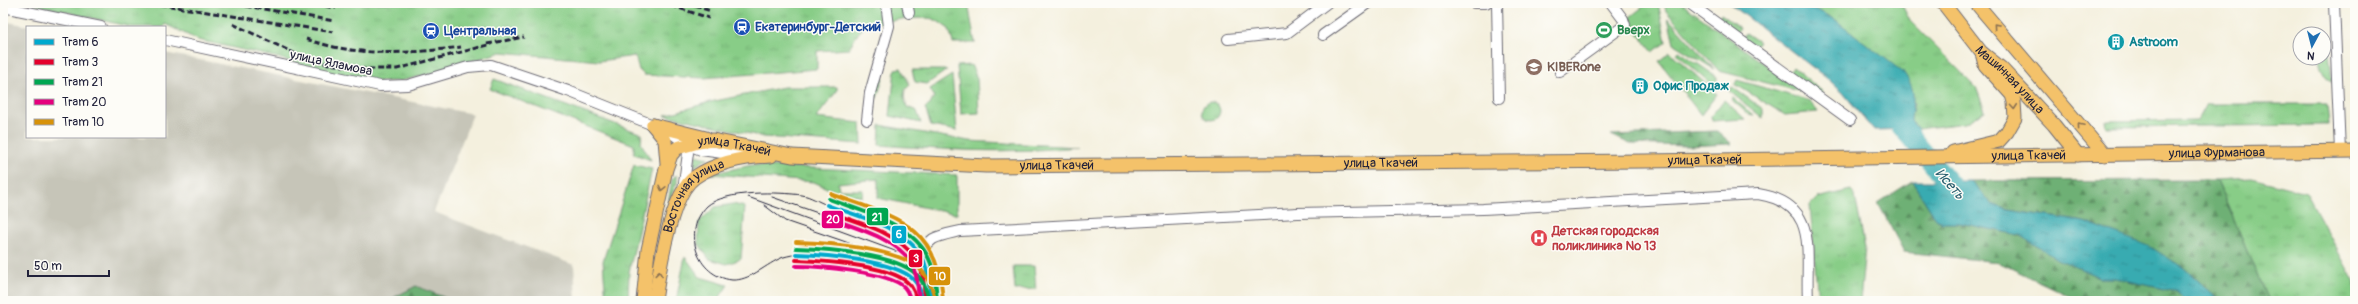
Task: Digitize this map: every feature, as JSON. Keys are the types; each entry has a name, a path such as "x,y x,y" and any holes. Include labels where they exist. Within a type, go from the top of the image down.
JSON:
{"main road":[{"name":"Машинная улица","path":"1943,3 1982,52 2001,68 2054,125 2078,155"},
{"name":"Машинная улица","path":"1976,3 2105,155"},
{"path":"1936,157 1999,141 2012,125 2015,112 2012,95 1985,65 1982,52"},
{"path":"653,125 713,140"},
{"path":"653,125 665,140 668,150 666,168"},
{"name":"улица Ткачей","path":"686,144 713,140 792,156 986,166 1854,159 2078,155"},
{"name":"Восточная улица","path":"643,301 648,250 666,168 671,154 686,144"},
{"name":"улица Фурманова","path":"2078,155 2355,151"},
{"name":"Восточная улица","path":"655,301 663,247 682,196 694,177 749,157 792,156"}],"street":[{"path":"867,120 870,93 889,26 886,3"},
{"path":"907,3 909,14"},
{"path":"1228,39 1287,33 1327,3"},
{"path":"1323,35 1368,3"},
{"path":"1474,3 1486,3"},
{"path":"1497,3 1499,98"},
{"path":"1560,72 1625,25 1623,19 1611,3"},
{"path":"1689,3 1850,120"},
{"path":"2334,3 2340,152"},
{"path":"3,7 96,26"},
{"name":"улица Яламова","path":"166,40 380,86 408,84 468,67 492,65"},
{"name":"улица Ткачей","path":"492,65 568,91 653,125 673,134 686,144 701,150 749,157"},
{"name":"улица Ткачей","path":"682,196 688,154 686,144"},
{"path":"914,301 916,268 921,256 933,240 960,231 1157,222 1224,216 1483,209 1758,194 1770,196 1783,202 1798,213 1805,228 1808,301"}],"shaded area":[{"path":"3,21 29,26 26,26 26,138 166,138 166,53 473,114 434,212 574,265 576,301 3,301"}],"green space":[{"path":"28,3 968,3 975,43 953,43 949,29 933,19 909,19 888,21 865,27 857,34 849,49 817,51 817,69 704,78 644,75 639,70 635,56 599,61 501,52 434,73 400,81 359,82 275,57 198,40 165,24 164,26 127,26"},
{"path":"1648,3 1658,3 1666,42 1653,52 1626,20"},
{"path":"1664,3 1681,3 1803,92 1719,71 1666,11"},
{"path":"1805,3 1901,3 1910,21 1976,87 1985,111 1965,123 1918,129 1910,121 1914,103 1837,21"},
{"path":"1721,14 1740,28 1737,33 1718,19"},
{"path":"1668,18 1714,69 1674,44"},
{"path":"1746,33 1759,42 1755,47 1743,37"},
{"path":"1679,51 1717,77 1716,88 1677,54"},
{"path":"1670,52 1717,94 1701,115 1659,61"},
{"path":"971,65 977,78 979,113 961,114 957,66"},
{"path":"2320,66 2330,66 2332,82 2326,79"},
{"path":"1793,67 1823,92 1821,95 1790,72"},
{"path":"901,68 910,85 905,90 904,97 907,107 917,111 921,123 890,116 895,69"},
{"path":"912,70 947,70 927,84 915,82"},
{"path":"952,75 957,131 931,126 925,108 930,105 934,96 930,89"},
{"path":"877,76 883,78 877,98 871,96"},
{"path":"494,79 642,134 641,143 651,160 634,154 634,145 490,89"},
{"path":"1737,80 1810,101 1818,112 1785,115 1735,84"},
{"path":"784,87 837,87 837,91 816,118 861,123 862,144 764,137 665,115 710,102"},
{"path":"1732,87 1763,109 1763,118 1729,91"},
{"path":"1733,98 1754,116 1749,115 1731,99"},
{"path":"1724,100 1745,119 1712,121 1711,116"},
{"path":"1207,102 1215,102 1220,107 1218,118 1215,120 1207,120 1202,115 1202,107"},
{"path":"2207,104 2327,104 2329,125 2106,127 2105,121 2198,120"},
{"path":"880,125 969,141 1078,147 1003,151 954,150 879,145"},
{"path":"1717,131 1732,144 1686,146 1630,144 1611,135"},
{"path":"696,155 708,158 694,167"},
{"path":"634,165 652,169 629,272 628,301 606,301 603,261"},
{"path":"752,165 957,175 957,214 878,198 878,179 838,183 839,190 863,190 862,197 840,194 814,182 710,174"},
{"path":"677,176 677,183 668,203 672,179"},
{"path":"2251,178 2306,192 2355,283 2355,301 2268,301 2217,180"},
{"path":"2217,180 2268,301 2221,301 2184,268 2085,222 2008,210 1992,204 1971,181"},
{"path":"1912,181 1936,219 1942,223 1960,223 2019,235 2058,259 2101,278 2116,278 2177,292 2185,301 2080,301 1998,262 1904,252 1878,203"},
{"path":"1851,190 1855,196 1865,248 1860,301 1818,301 1810,205 1817,198"},
{"path":"733,204 745,207 741,259 727,264 709,259 698,243 699,222 715,207"},
{"path":"685,257 700,277 728,285 717,301 676,301"},
{"path":"1013,266 1034,266 1036,289 1015,290"},
{"path":"416,286 453,301 393,301 393,298"}],"water":[{"path":"1729,3 1805,3 1837,21 1904,73 1913,91 1911,121 1918,129 1874,130 1843,93 1829,80"},
{"path":"1912,181 1971,181 1992,204 2008,210 2085,222 2149,246 2184,268 2221,301 2185,301 2177,292 2116,278 2101,278 2058,259 2019,235 1960,223 1942,223 1936,219"}],"waterway":[{"name":"Исеть","path":"1887,109 1964,201"}],"tram line":[{"path":"796,254 781,258 750,276 738,280 720,277 709,270 702,261 697,251 694,239 695,228 699,216 707,206 726,197 753,193 780,193 802,195 827,205"},
{"name":"10","path":"831,194 893,217 909,227 922,239 932,254 939,274 943,300"},
{"path":"748,197 906,255 930,285"},
{"path":"772,197 901,242 925,266"},
{"name":"21","path":"829,199 886,220 911,236 922,247 929,259 935,279 937,301"},
{"path":"764,205 785,221 913,265"},
{"name":"6","path":"827,205 882,225 907,240 917,249 926,266 931,301"},
{"name":"3","path":"825,211 887,234 908,249 916,259 921,269 925,301"},
{"name":"20","path":"823,216 872,234 896,247 912,264 917,282 919,301"},
{"name":"10","path":"796,242 844,245 897,256 911,263 924,273 935,298"},
{"name":"21","path":"796,248 842,251 878,257 894,262 917,275 923,283 929,299"},
{"name":"6","path":"796,254 840,257 890,267 904,273 915,281 921,292 923,301"},
{"name":"3","path":"796,260 822,261 854,265 898,276 909,284 915,293 917,301"},
{"name":"20","path":"796,266 853,271 884,277 904,287 911,301"}],"railway":[{"path":"151,3 333,32"},
{"path":"228,3 334,21"},
{"path":"308,3 336,8"},
{"path":"663,3 709,18"},
{"path":"686,3 711,11"},
{"path":"233,24 302,57 324,63 361,69 397,69 492,44"},
{"path":"487,44 524,37"},
{"path":"306,39 325,45 363,51 402,52 461,47"}],"place":[{"name":"Екатеринбург-Детский","path":"742,27"},
{"name":"Вверх","path":"1604,30"},
{"name":"Центральная","path":"431,31"},
{"name":"Astroom","path":"2116,42"},
{"name":"KIBERone","path":"1534,67"},
{"name":"Офис Продаж","path":"1640,86"},
{"name":"Детская городская поликлиника № 13","path":"1539,238"}]}
